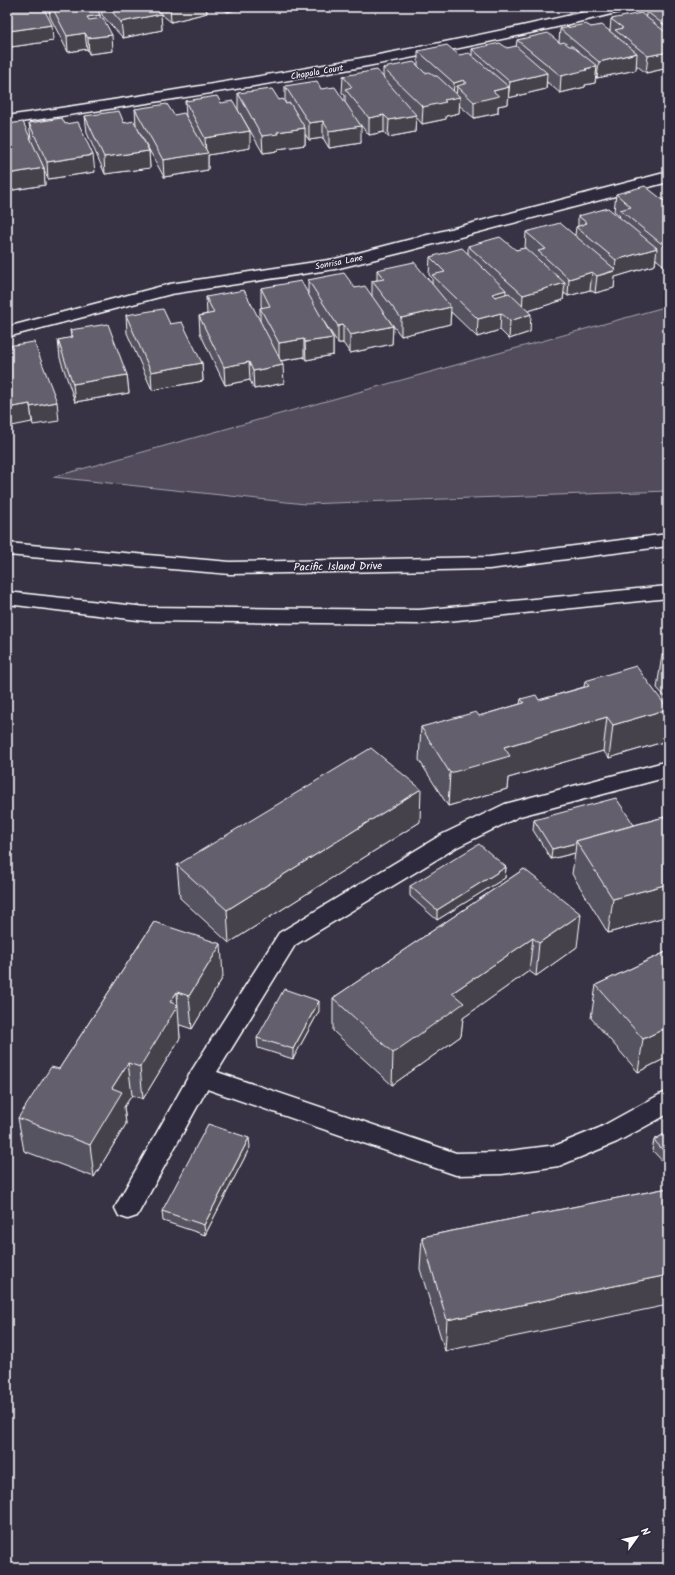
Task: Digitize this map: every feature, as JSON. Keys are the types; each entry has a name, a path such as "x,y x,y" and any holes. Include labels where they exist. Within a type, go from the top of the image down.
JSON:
{"street":[{"name":"Chapala Court","path":"7,120 237,86 363,64 623,7"},
{"name":"Sonrisa Lane","path":"7,332 170,289 335,264 394,250 668,176"},
{"name":"Pacific Island Drive","path":"7,549 238,568 489,563 668,540"},
{"path":"7,598 146,614 419,616 668,592"},
{"path":"128,1208 201,1077 287,939 448,841 513,810 668,769"},
{"path":"201,1077 456,1164 502,1163 559,1155 608,1135 668,1102"}],"shaded area":[{"path":"668,306 668,491 305,504 53,477"}],"building":[{"path":"7,7 43,7 52,25 9,31 7,26"},
{"path":"52,7 96,7 100,15 87,17 89,20 103,18 112,35 88,38 85,33 67,36"},
{"path":"108,7 155,7 161,14 121,22"},
{"path":"668,7 668,28 646,11"},
{"path":"641,13 668,34 668,52 648,56 615,30 623,28 611,19"},
{"path":"586,24 591,27 602,25 637,53 599,62 560,29"},
{"path":"548,33 560,43 564,42 569,46 572,46 597,66 561,76 517,40"},
{"path":"500,43 507,48 516,46 547,73 510,82 472,49"},
{"path":"447,45 459,55 469,53 509,87 493,91 499,96 474,102 457,86 467,83 464,80 454,83 418,51"},
{"path":"414,62 425,73 429,72 434,76 437,76 460,97 444,100 446,102 423,107 383,68"},
{"path":"377,70 416,115 389,120 384,115 369,118 345,89 352,87 343,76"},
{"path":"317,81 321,89 335,87 361,126 329,131 323,121 309,123 285,86"},
{"path":"272,89 279,100 283,99 286,104 290,103 305,128 262,136 238,93"},
{"path":"217,96 221,103 233,101 250,131 205,138 185,101"},
{"path":"167,104 174,115 184,113 208,153 163,160 135,109"},
{"path":"119,111 124,123 134,121 149,151 104,157 85,116"},
{"path":"62,118 65,124 78,122 93,155 47,162 29,123"},
{"path":"23,122 44,168 7,174 7,124"},
{"path":"645,186 668,204 668,249 620,210 631,207 616,194"},
{"path":"608,208 657,248 616,260 576,227 587,223 578,216"},
{"path":"560,223 616,270 597,276 592,272 569,279 538,251 546,249 526,232"},
{"path":"500,237 516,250 525,248 565,283 523,295 468,246"},
{"path":"462,248 506,290 492,294 495,297 509,293 531,314 510,321 501,313 478,319 432,275 445,272 430,257"},
{"path":"414,262 451,307 401,318 372,281 384,279 377,270"},
{"path":"344,273 355,288 365,286 393,326 350,335 343,325 338,326 308,280"},
{"path":"301,281 333,338 305,342 304,339 279,343 260,308 270,306 261,288"},
{"path":"244,290 283,365 253,371 249,362 224,367 199,316 214,313 206,297"},
{"path":"163,309 170,324 182,322 202,363 151,372 126,315"},
{"path":"108,324 127,375 73,384 58,340 73,337 70,330"},
{"path":"34,342 57,402 30,407 30,404 7,408 7,346"},
{"path":"668,653 668,661 662,655"},
{"path":"636,666 668,709 613,725 607,717 504,747 510,756 450,773 421,727 476,712 479,716 524,703 521,699 536,695 539,700 589,686 585,681"},
{"path":"371,748 421,789 227,910 177,865"},
{"path":"616,798 634,825 576,841 576,843 552,849 534,820"},
{"path":"668,816 668,884 613,899 576,841"},
{"path":"479,844 506,867 437,910 410,886"},
{"path":"524,869 581,914 539,943 533,938 452,993 464,1003 393,1053 333,998"},
{"path":"154,922 221,944 189,996 177,992 170,1002 178,1005 140,1067 128,1063 112,1088 122,1092 90,1145 18,1118 51,1067 59,1069"},
{"path":"668,951 668,1027 643,1039 596,985"},
{"path":"284,989 319,1001 293,1049 257,1038"},
{"path":"208,1124 249,1138 204,1225 162,1211"},
{"path":"668,1132 668,1156 654,1140"},
{"path":"668,1188 668,1275 447,1320 422,1237"}]}
